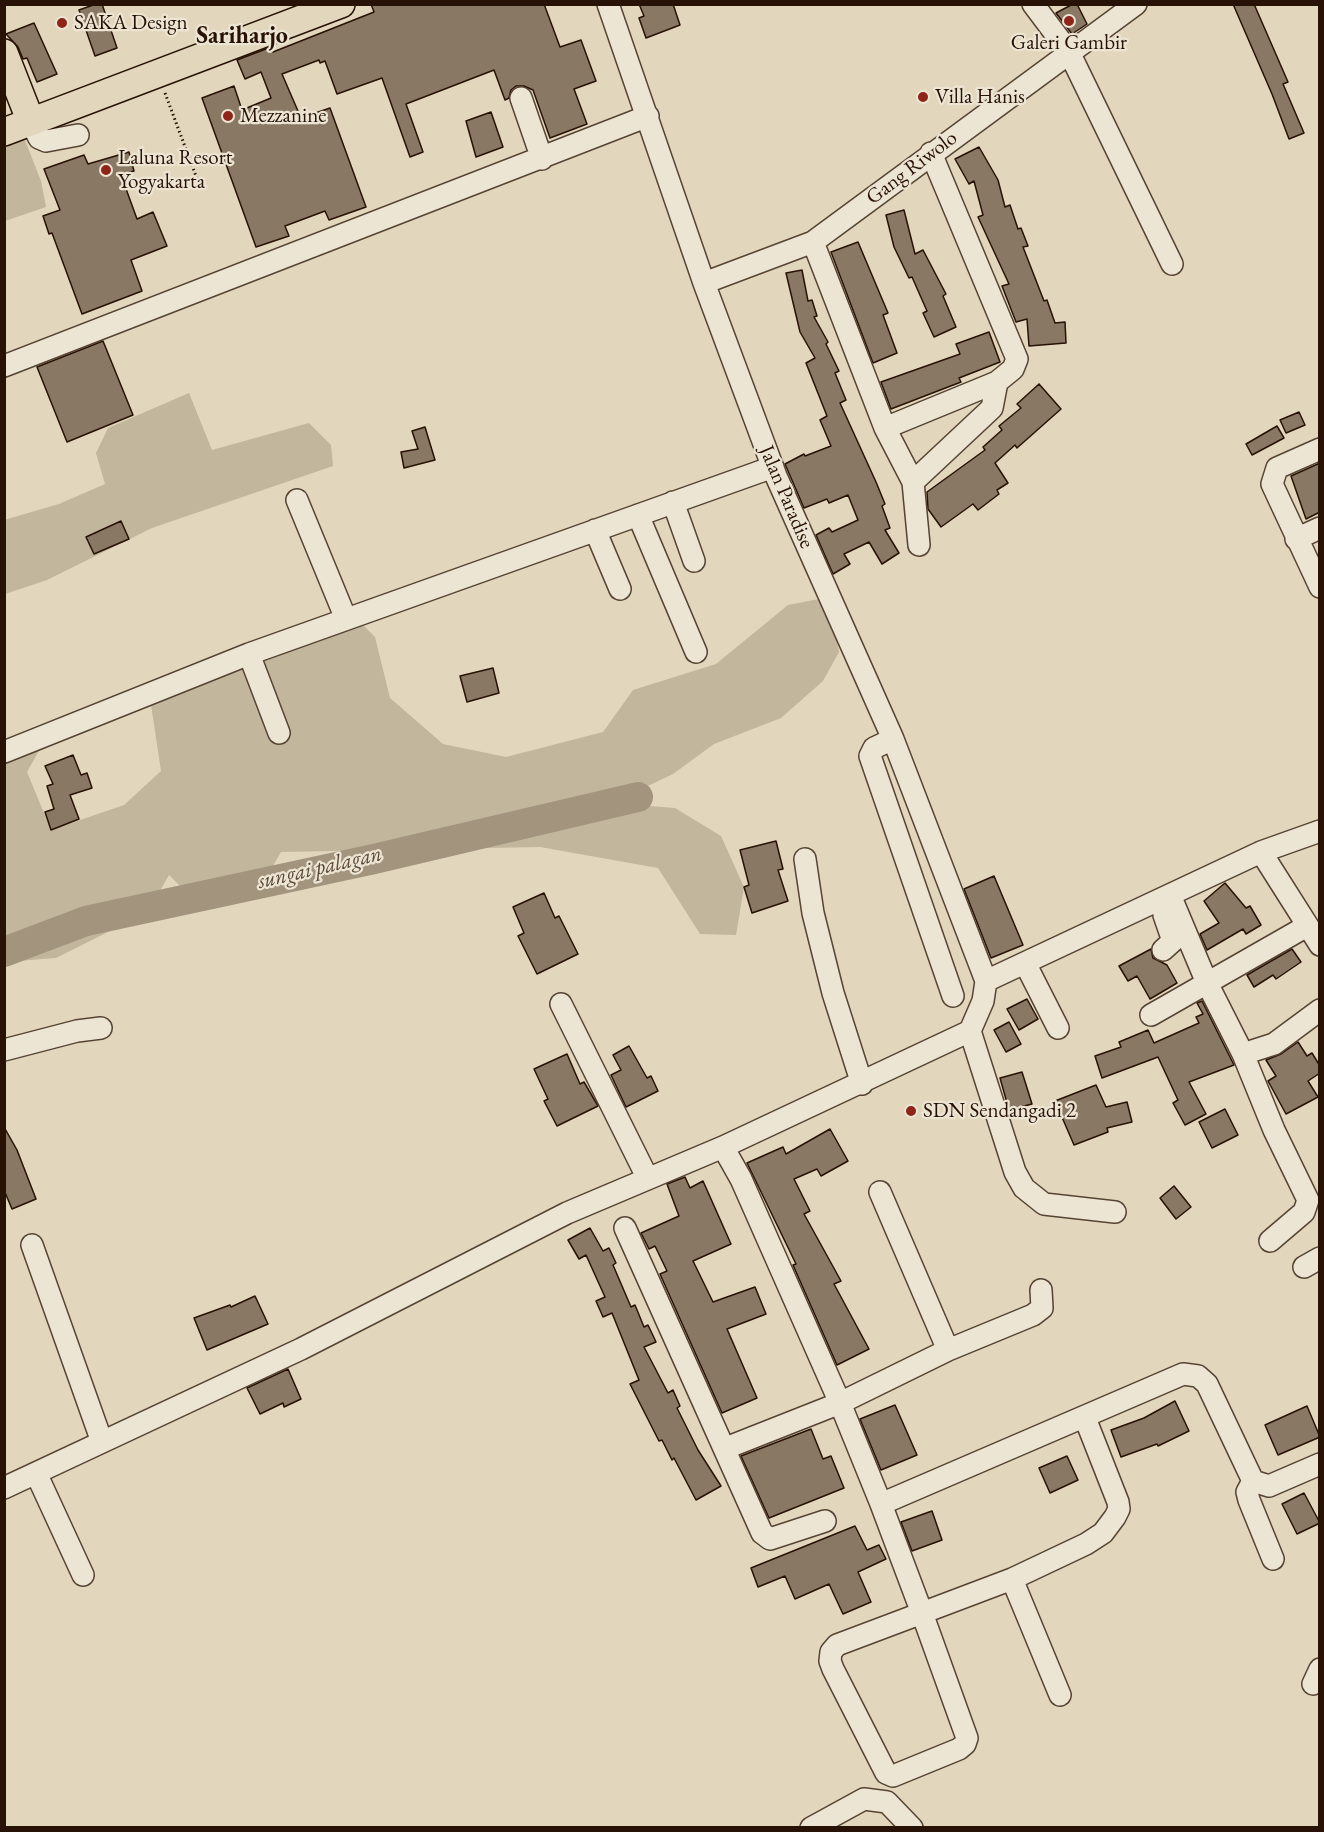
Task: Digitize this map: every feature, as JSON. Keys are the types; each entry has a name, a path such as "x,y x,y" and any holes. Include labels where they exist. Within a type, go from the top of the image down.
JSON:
{"main road":[{"path":"4,132 341,4"},
{"path":"4,53 31,122"}],"street":[{"name":"Jalan Paradise","path":"608,4 704,283 773,467 893,739 986,981"},
{"path":"1033,4 1069,52 1172,264"},
{"name":"Gang Riwolo","path":"704,283 813,242 1136,4"},
{"path":"521,98 542,159"},
{"path":"4,366 648,116"},
{"path":"31,122 39,138 46,141 78,135"},
{"path":"885,428 997,382 1013,369 1017,359 931,153"},
{"path":"813,242 885,428 913,482 919,545"},
{"path":"913,482 992,408 997,382"},
{"path":"1320,449 1284,462 1273,474 1272,484 1320,587"},
{"path":"4,752 249,654 773,467"},
{"path":"297,500 346,619"},
{"path":"673,502 694,561"},
{"path":"638,515 696,652"},
{"path":"1296,539 1320,528"},
{"path":"595,530 620,589"},
{"path":"249,654 279,733"},
{"path":"893,739 874,748 870,756 953,996"},
{"path":"4,1488 302,1349 567,1213 646,1177 723,1147 862,1084 970,1031 983,1001 986,981 1261,852 1320,831"},
{"path":"1261,852 1320,945"},
{"path":"805,859 819,936 862,1084"},
{"path":"1163,950 1173,941 1164,897"},
{"path":"1164,897 1243,1054 1308,1200 1304,1212 1270,1241"},
{"path":"1151,1015 1307,926"},
{"path":"933,939 965,930"},
{"path":"1025,963 1058,1028"},
{"path":"561,1004 646,1177"},
{"path":"1243,1054 1274,1044 1320,1010"},
{"path":"4,1050 77,1031 101,1028"},
{"path":"970,1031 1015,1172 1024,1188 1044,1204 1114,1212"},
{"path":"723,1147 741,1179 840,1403 922,1612 967,1738 966,1744 959,1749 893,1776 886,1773 833,1669 830,1661 831,1652 837,1645 922,1612 1012,1580 1086,1544 1103,1533 1119,1509 1118,1502 1085,1418"},
{"path":"880,1192 948,1350"},
{"path":"625,1228 767,1539 825,1521"},
{"path":"32,1245 102,1442"},
{"path":"726,1448 840,1403 948,1350 1033,1315 1042,1308 1041,1290"},
{"path":"881,1504 1184,1374 1198,1376 1207,1384 1239,1456 1253,1480 1264,1487 1269,1486 1320,1464"},
{"path":"36,1473 83,1575"},
{"path":"1253,1480 1247,1492 1249,1500 1273,1559"},
{"path":"1012,1580 1060,1695"},
{"path":"811,1827 864,1798 887,1802 912,1827"}],"path":[{"path":"158,72 200,187"}],"shaded area":[{"path":"4,127 21,130 41,181 46,207 5,221"},
{"path":"189,393 212,450 309,423 331,445 333,466 152,528 47,580 5,594 4,520 59,504 105,484 96,453 108,428"},
{"path":"829,597 839,652 823,681 781,718 714,744 673,774 612,803 675,808 721,836 744,887 736,935 700,934 658,868 540,847 281,852 263,883 198,904 169,875 148,912 56,958 5,962 5,753 44,742 27,772 51,830 124,805 161,771 150,698 357,619 375,637 390,698 443,744 506,757 603,732 633,690 716,664 788,605"}],"building":[{"path":"102,4 117,48 95,56 79,10"},
{"path":"371,4 544,4 560,47 581,40 596,81 574,89 587,124 550,138 533,90 524,86 516,86 511,90 509,98 505,100 494,70 406,104 423,152 410,157 382,78 337,94 325,61 320,63 319,60 282,74 301,118 330,108 366,207 329,220 325,211 285,226 289,236 256,247 202,98 234,86 242,110 271,98 261,72 245,79 237,60 271,47 273,52 374,12"},
{"path":"639,4 673,4 680,25 646,38 639,18 644,16"},
{"name":"Galeri Gambir","path":"1077,4 1087,24 1072,34 1056,13"},
{"path":"1233,4 1254,4 1288,82 1283,84 1304,133 1289,139"},
{"path":"34,23 57,74 37,82 27,58 23,59 18,47 6,34"},
{"path":"491,112 503,147 476,157 466,121"},
{"path":"979,147 998,180 1005,207 1010,205 1018,229 1021,228 1028,246 1023,247 1044,301 1047,300 1055,323 1065,322 1066,343 1029,346 1027,319 1016,322 1002,286 1009,284 978,217 983,215 974,181 969,184 955,159"},
{"path":"129,152 134,171 121,175 137,219 153,212 167,246 131,260 142,291 82,314 52,233 49,234 43,216 60,210 44,169 84,155 88,164"},
{"path":"904,210 915,254 923,250 946,294 943,296 956,327 934,337 923,313 927,311 912,277 909,278 894,247 886,215"},
{"path":"858,242 888,313 883,315 897,353 873,363 831,252"},
{"path":"802,270 808,301 812,300 817,316 814,317 828,342 826,344 839,371 835,373 846,400 840,403 885,504 882,506 890,528 885,530 899,553 882,564 869,542 844,554 850,564 833,574 816,535 829,528 832,532 858,520 848,495 829,503 827,499 804,508 785,464 804,454 805,456 831,446 820,420 827,416 806,363 815,358 800,332 786,273"},
{"path":"989,332 1000,362 959,378 961,382 891,409 881,382 960,354 956,344"},
{"path":"103,341 133,415 67,442 37,367"},
{"path":"1039,384 1061,409 1017,448 1015,445 995,463 1008,483 997,490 999,494 978,510 973,504 941,527 928,509 927,492 985,450 983,447 1002,430 999,426 1021,408 1017,404"},
{"path":"1299,412 1305,425 1286,433 1280,420"},
{"path":"1277,426 1284,438 1252,455 1246,444"},
{"path":"425,427 435,460 404,468 401,452 418,449 412,431"},
{"path":"1320,463 1320,512 1306,519 1291,476"},
{"path":"121,521 129,539 94,554 86,537"},
{"path":"493,668 499,693 467,702 460,676"},
{"path":"73,755 81,775 87,773 92,788 70,795 79,819 51,830 45,812 54,809 47,786 53,784 45,766"},
{"path":"776,841 783,869 778,870 788,901 752,913 744,887 749,885 740,850"},
{"path":"994,876 1023,945 991,958 964,889"},
{"path":"1225,883 1246,908 1250,906 1261,925 1246,934 1243,929 1207,950 1200,934 1219,923 1204,901"},
{"path":"544,893 555,918 559,916 578,954 537,974 518,936 524,933 513,907"},
{"path":"1151,949 1153,958 1167,965 1177,983 1150,999 1137,976 1128,981 1119,966"},
{"path":"1292,949 1301,962 1276,979 1273,975 1254,987 1247,975"},
{"path":"1027,999 1038,1019 1019,1030 1007,1009"},
{"path":"1202,1001 1234,1065 1189,1082 1206,1114 1185,1125 1173,1103 1178,1100 1158,1057 1102,1078 1095,1056 1121,1047 1119,1042 1148,1030 1154,1043 1199,1023 1196,1017 1203,1014 1197,1003"},
{"path":"1009,1022 1021,1044 1006,1052 994,1030"},
{"path":"1298,1042 1307,1056 1312,1053 1320,1066 1320,1073 1308,1081 1318,1097 1286,1114 1268,1081 1276,1076 1266,1060 1281,1054"},
{"path":"629,1046 647,1078 651,1076 658,1091 626,1107 611,1075 621,1070 613,1055"},
{"path":"567,1054 580,1084 584,1082 598,1106 557,1126 544,1101 548,1099 534,1069"},
{"path":"1022,1072 1032,1104 1009,1110 1000,1078"},
{"path":"1096,1085 1106,1107 1127,1102 1132,1122 1107,1128 1108,1132 1074,1145 1055,1101"},
{"path":"1225,1109 1238,1135 1212,1148 1199,1122"},
{"path":"4,1127 17,1150 36,1199 12,1209 4,1190"},
{"path":"830,1129 848,1161 821,1176 817,1169 794,1179 810,1211 804,1214 841,1281 834,1284 869,1349 837,1365 793,1265 796,1264 747,1163 783,1147 786,1154"},
{"path":"685,1177 690,1188 703,1181 731,1244 693,1261 713,1302 755,1287 766,1314 727,1329 757,1398 722,1413 660,1274 667,1271 655,1246 649,1249 641,1233 679,1216 667,1184"},
{"path":"1174,1186 1191,1207 1176,1219 1160,1198"},
{"path":"590,1228 603,1251 609,1248 616,1263 613,1265 631,1307 635,1305 644,1327 648,1325 656,1342 644,1347 668,1393 673,1390 680,1406 677,1408 698,1450 721,1486 696,1500 674,1458 672,1460 662,1440 659,1441 630,1384 639,1380 612,1313 603,1317 596,1301 605,1297 586,1255 579,1259 568,1240"},
{"path":"255,1296 268,1324 207,1350 194,1318 230,1305 231,1307"},
{"path":"288,1369 301,1399 284,1407 283,1403 260,1414 247,1388"},
{"path":"1175,1401 1189,1431 1158,1446 1157,1444 1121,1457 1111,1430 1144,1418"},
{"path":"895,1405 917,1455 881,1470 860,1419"},
{"path":"1307,1406 1320,1437 1278,1455 1265,1425"},
{"path":"811,1429 823,1459 831,1456 844,1488 769,1518 741,1456"},
{"path":"1067,1456 1078,1480 1050,1493 1039,1468"},
{"path":"1304,1493 1320,1523 1297,1534 1282,1504"},
{"path":"932,1511 942,1540 912,1551 901,1522"},
{"path":"855,1526 867,1550 879,1545 886,1559 858,1572 871,1602 843,1614 829,1584 795,1599 785,1576 758,1587 751,1568"}],"waterway":[{"name":"sungai palagan","path":"4,952 86,921 374,859 638,797"}],"place":[{"name":"Galeri Gambir","path":"1069,21"},
{"name":"SAKA Design","path":"62,23"},
{"name":"Villa Hanis","path":"923,97"},
{"name":"Mezzanine","path":"228,116"},
{"name":"Laluna Resort Yogyakarta","path":"106,170"},
{"name":"SDN Sendangadi 2","path":"911,1111"}],"district":[{"name":"Sariharjo","path":"242,36"}]}
